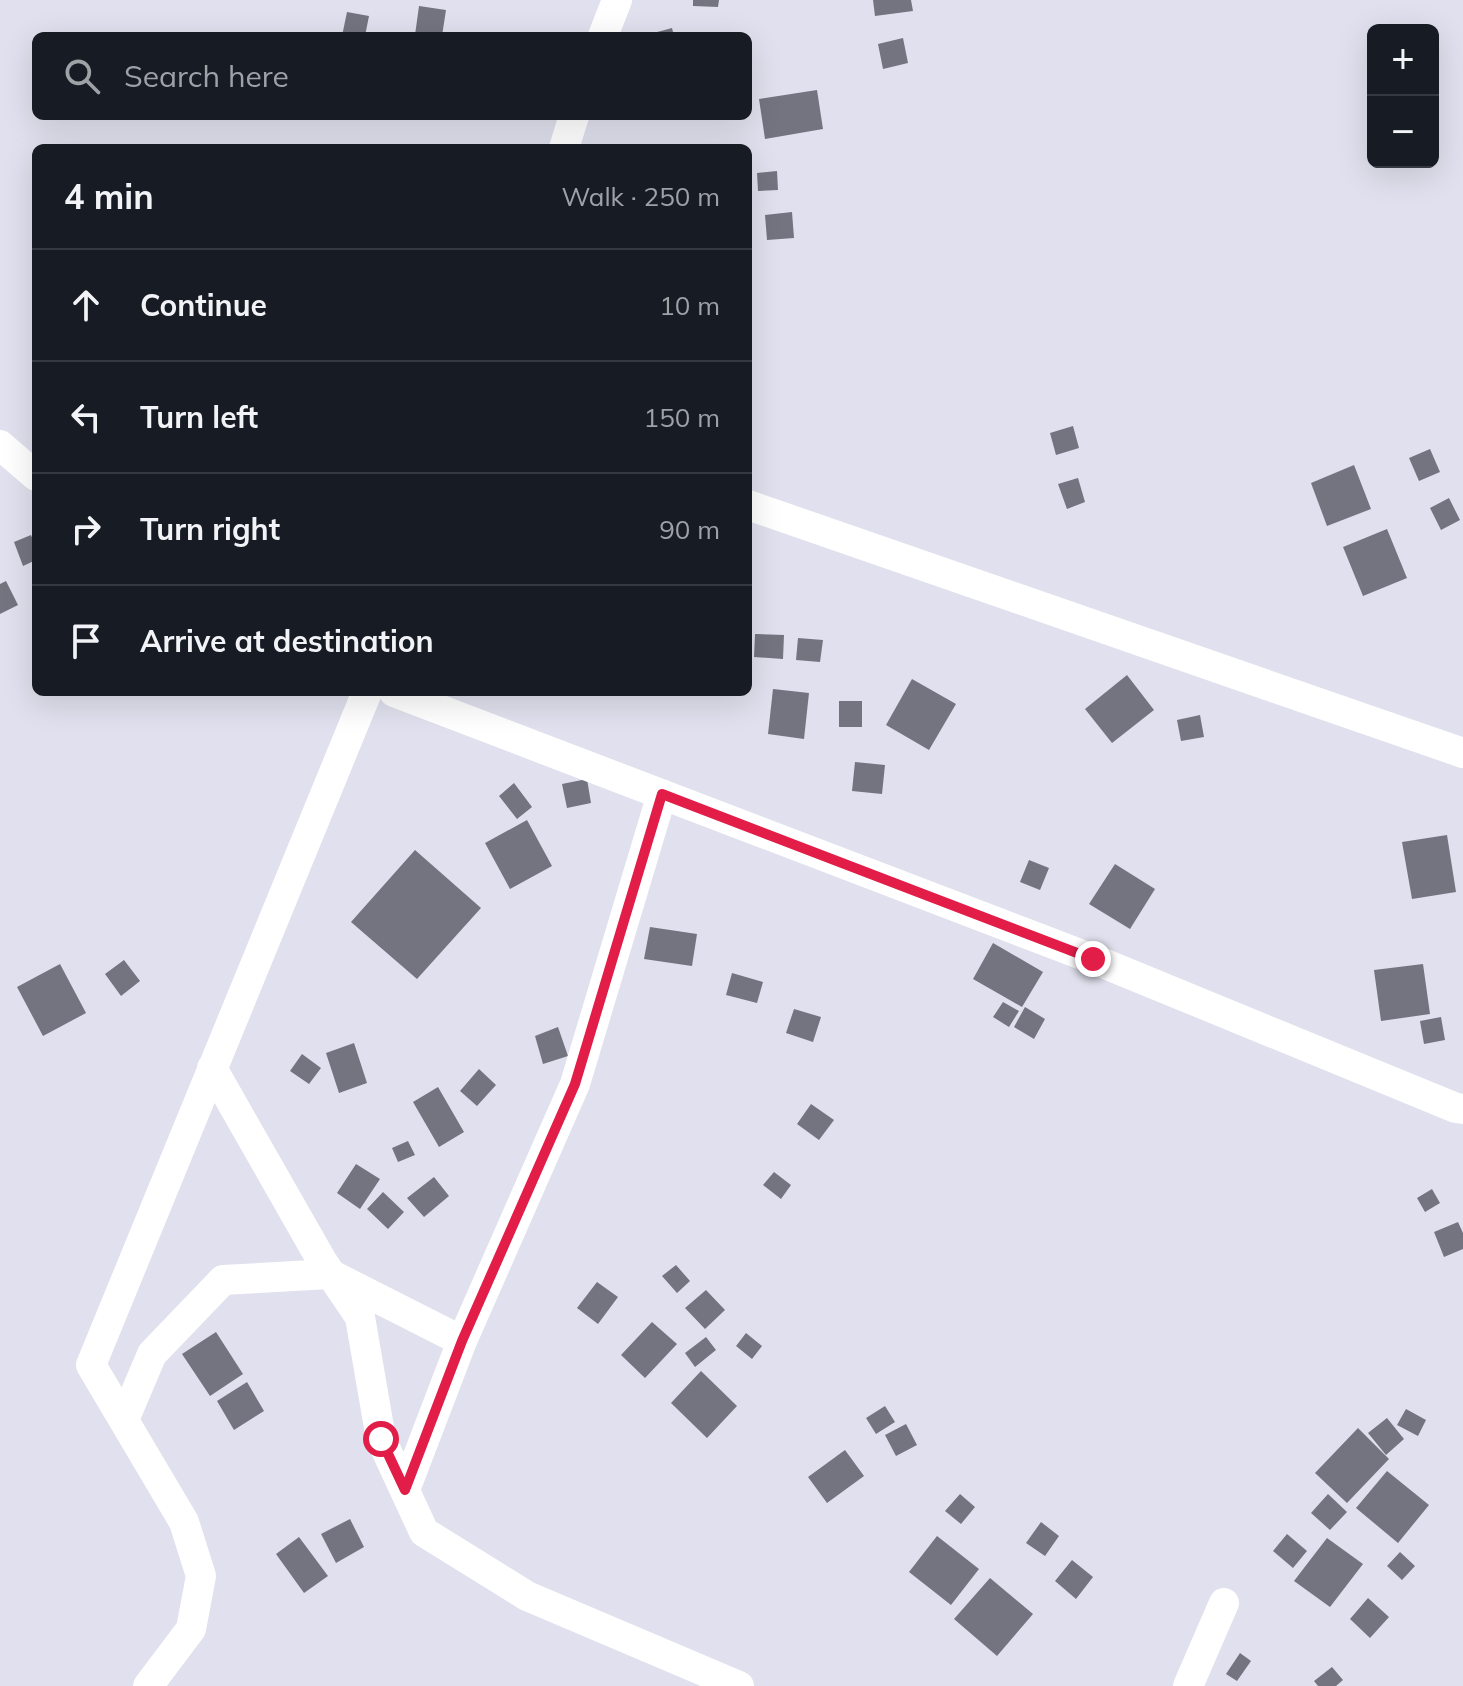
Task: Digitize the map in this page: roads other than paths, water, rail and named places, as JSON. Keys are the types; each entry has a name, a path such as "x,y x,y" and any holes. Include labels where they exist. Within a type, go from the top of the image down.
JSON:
{"street":[{"path":"605,32 617,0"},
{"path":"565,144 573,120"},
{"path":"0,445 32,473"},
{"path":"752,506 1463,753"},
{"path":"148,1686 191,1629 201,1576 184,1522 91,1365 365,696"},
{"path":"405,696 1093,959 1463,1109"},
{"path":"405,1490 462,1341 575,1084 662,794"},
{"path":"212,1068 330,1274 360,1317 381,1439 424,1532 527,1596 739,1686"},
{"path":"124,1420 152,1354 223,1280 330,1274 462,1341"},
{"path":"1188,1686 1224,1603"}]}
